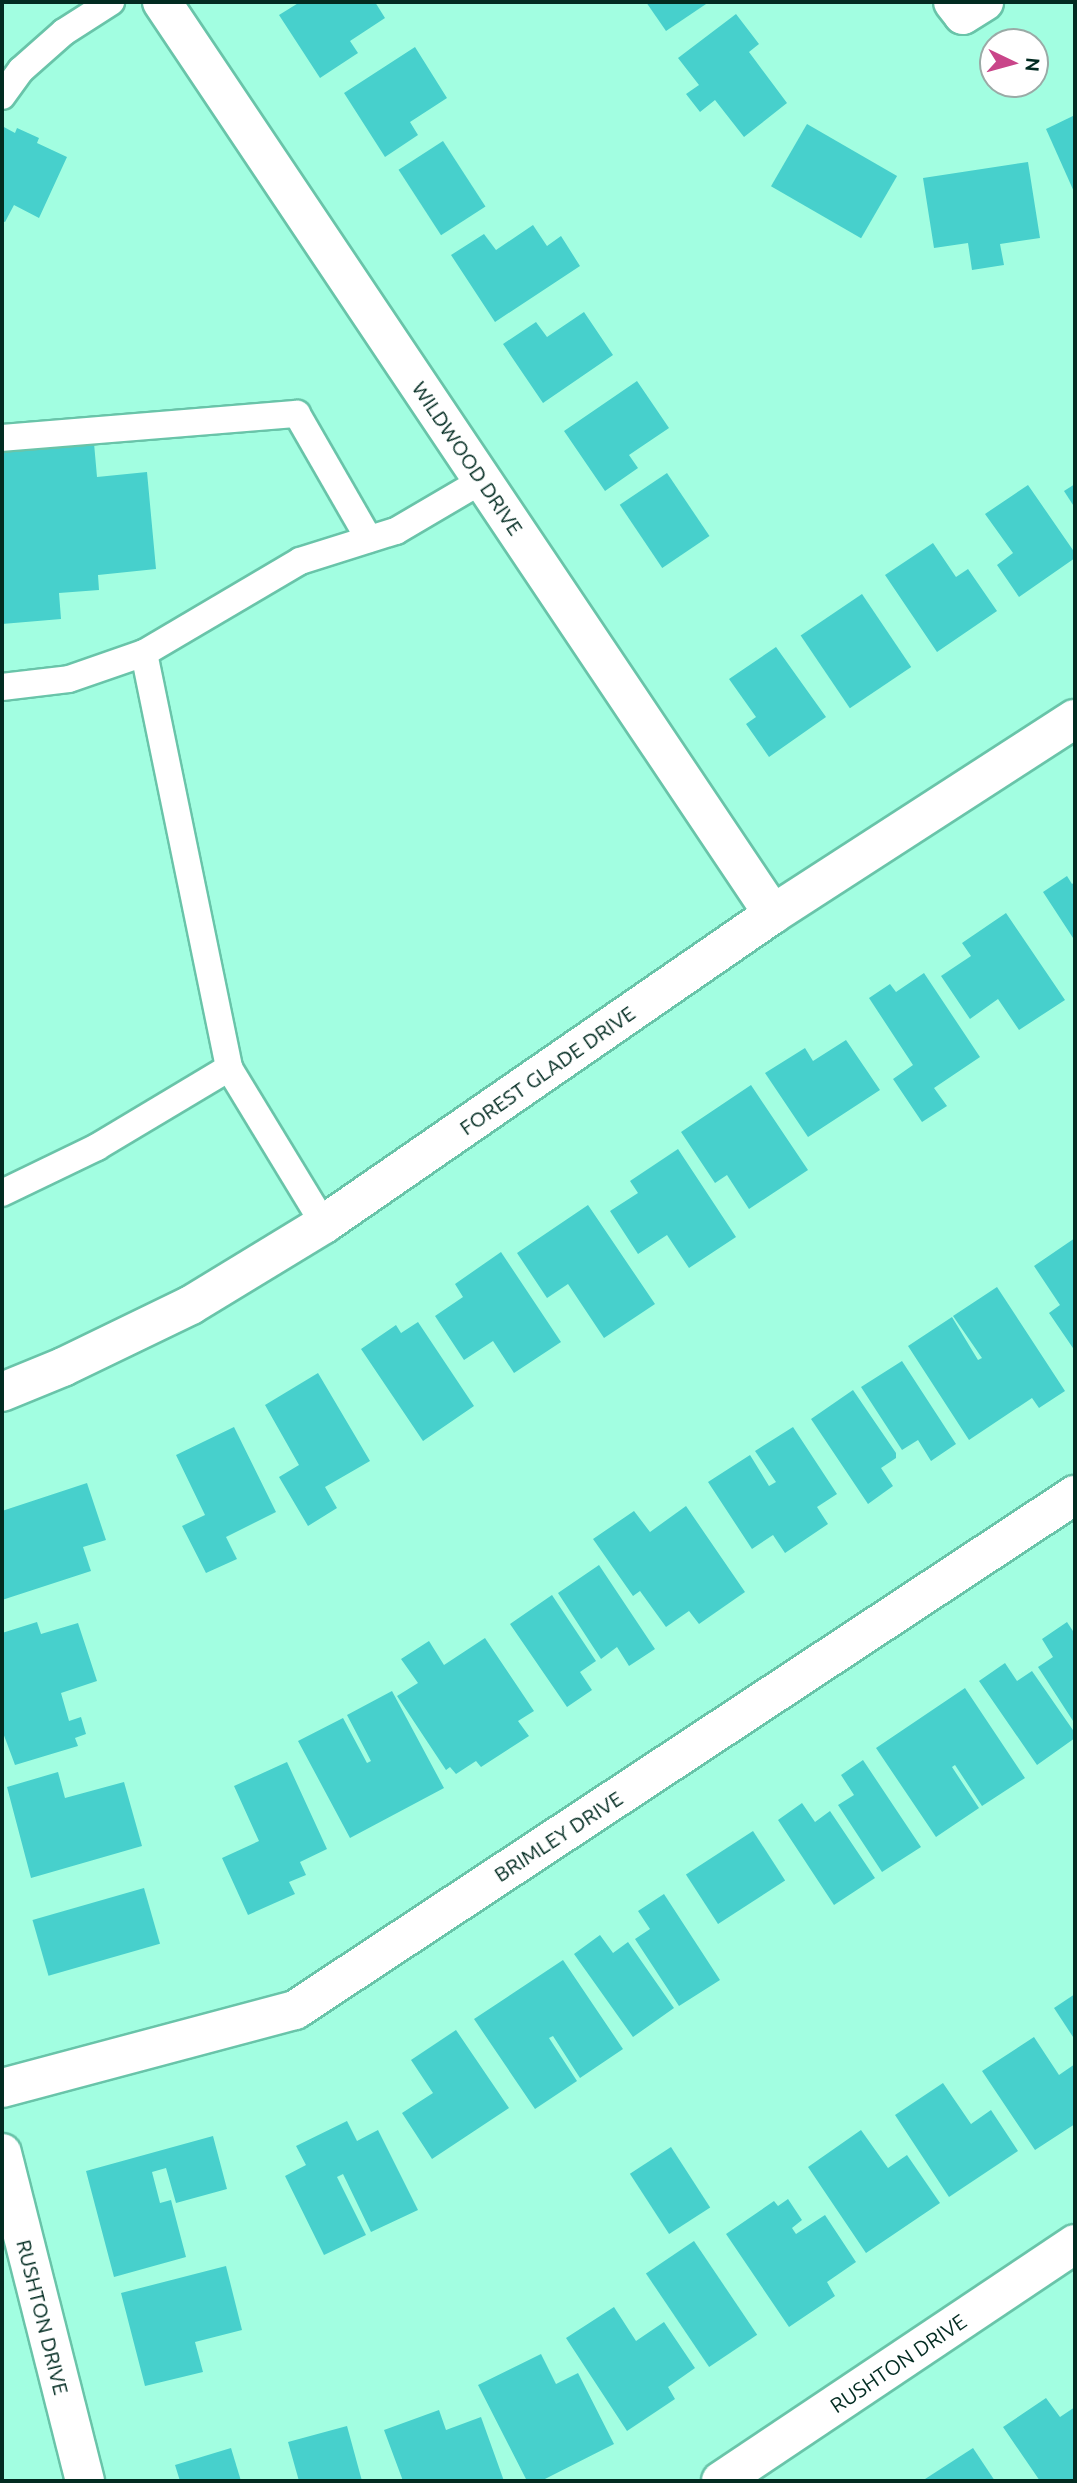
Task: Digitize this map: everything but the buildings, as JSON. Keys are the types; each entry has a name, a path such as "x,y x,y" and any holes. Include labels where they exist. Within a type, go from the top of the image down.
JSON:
{"street":[{"name":"WILDWOOD DRIVE","path":"162,2 774,914"},
{"path":"953,2 962,16 984,2"},
{"name":"FOREST GLADE DRIVE","path":"2,1391 63,1367 191,1305 324,1224 774,914 1075,719"},
{"name":"BRIMLEY DRIVE","path":"2,2088 295,2010 1075,1495"},
{"name":"RUSHTON DRIVE","path":"2,2153 85,2481"},
{"name":"RUSHTON DRIVE","path":"721,2481 1075,2244"}],"lane":[{"path":"2,96 21,70 64,32 111,2"},
{"path":"2,438 297,414 369,539"},
{"path":"2,687 69,679 144,653 300,561 396,531 483,480"},
{"path":"144,653 229,1068 324,1224"},
{"path":"2,1193 97,1147 229,1068"}]}
